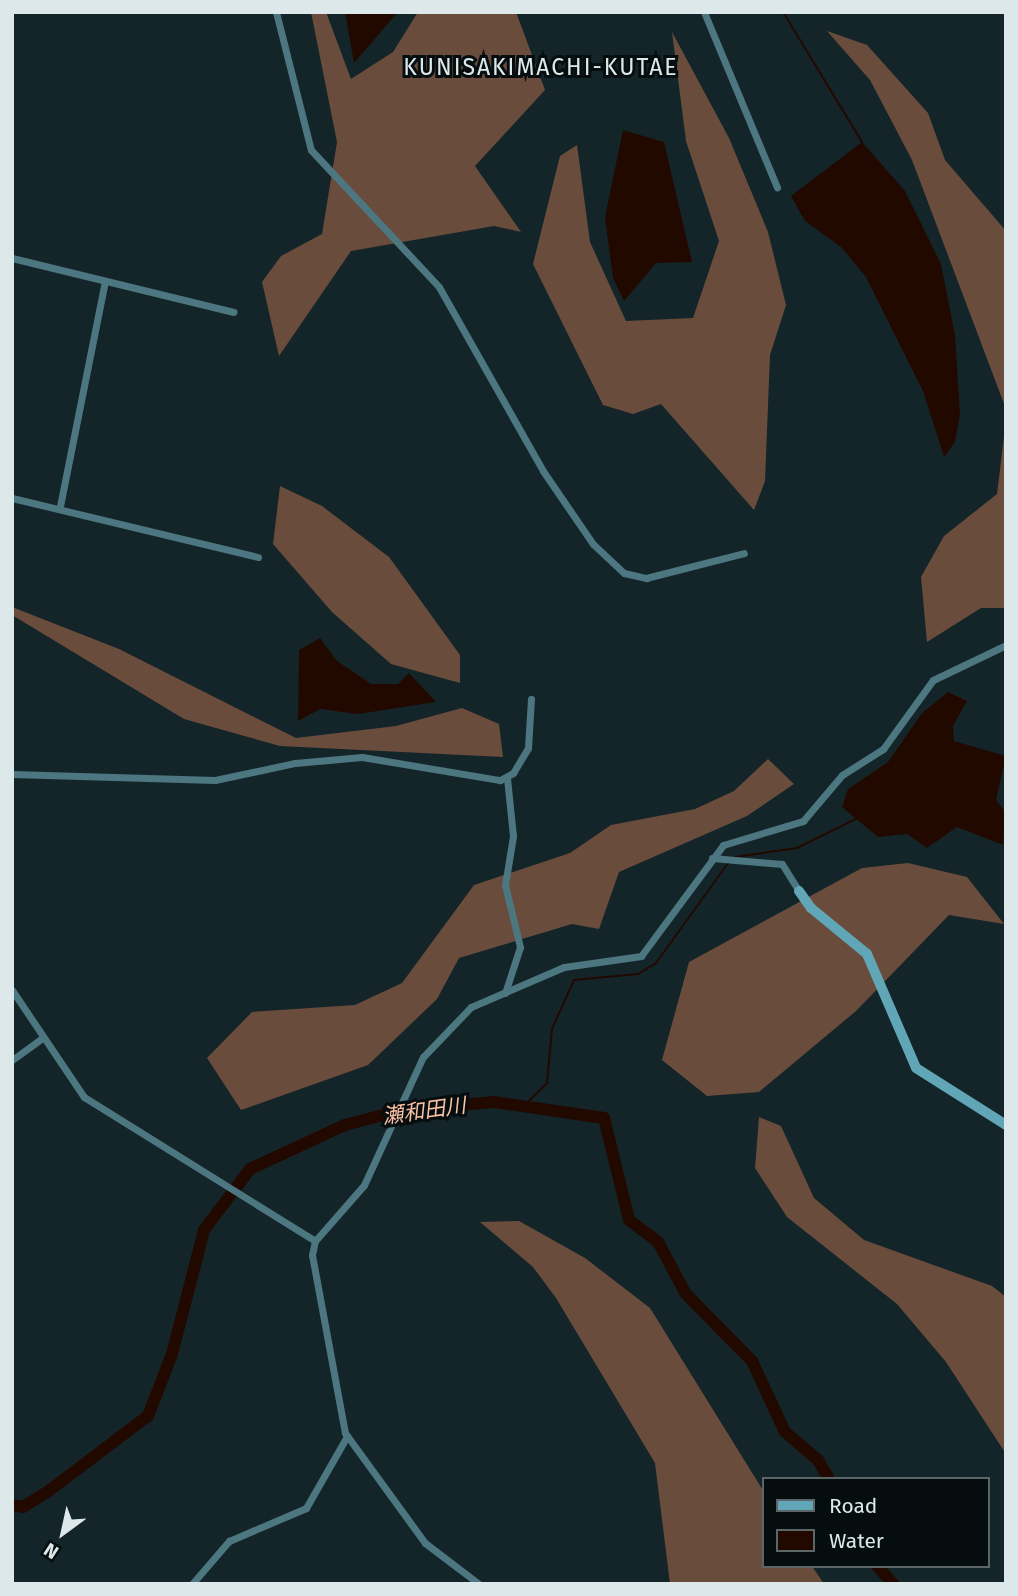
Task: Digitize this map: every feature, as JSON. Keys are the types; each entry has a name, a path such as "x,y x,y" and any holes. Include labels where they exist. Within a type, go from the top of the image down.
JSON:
{"street":[{"path":"276,12 308,150 434,281 567,511 613,565 633,576 655,578 744,553"},
{"path":"704,12 776,187"},
{"path":"12,258 233,312"},
{"path":"60,506 105,281"},
{"path":"12,498 60,506 258,558"},
{"path":"479,1584 425,1543 347,1436 312,1255 314,1241 367,1180 423,1057 474,1005 564,967 641,956 712,858 726,843 803,821 842,775 883,749 933,680 1006,645"},
{"path":"505,993 520,947 505,885 513,836 507,778 528,748 531,699"},
{"path":"12,774 215,780 295,762 362,757 477,779 507,778"},
{"path":"712,858 782,864 810,908 867,954 916,1068 1006,1125"},
{"path":"12,990 41,1039 84,1097 314,1241"},
{"path":"12,1060 41,1039"},
{"path":"192,1584 229,1541 306,1508 347,1436"}],"shaded area":[{"path":"311,12 326,12 351,79 393,52 418,12 516,12 545,90 475,166 521,232 494,226 351,251 279,356 262,282 281,256 322,234 337,142"},
{"path":"827,31 867,45 928,113 945,160 1006,231 1006,409 912,160 870,80"},
{"path":"672,32 729,138 768,232 786,305 770,355 765,481 754,510 661,404 633,414 603,405 533,264 560,156 577,145 590,242 626,321 693,318 719,241 686,141"},
{"path":"1006,420 1006,608 981,608 927,642 921,577 944,536 997,494"},
{"path":"280,486 322,506 389,557 460,655 460,683 391,664 332,612 273,544"},
{"path":"12,607 119,649 296,738 396,726 462,708 499,724 503,757 280,746 184,719 12,615"},
{"path":"768,759 794,784 747,816 619,872 599,929 572,924 459,958 437,999 368,1065 241,1110 207,1058 252,1012 355,1005 402,983 474,885 570,853 611,825 695,809 734,791"},
{"path":"908,863 967,877 1004,924 949,915 856,1011 759,1092 707,1096 662,1060 689,962 862,868"},
{"path":"759,1117 781,1126 814,1198 864,1240 992,1286 1006,1297 1006,1454 946,1362 897,1304 787,1217 755,1168"},
{"path":"519,1221 585,1258 650,1308 762,1489 762,1568 813,1568 824,1584 670,1584 655,1463 556,1298 533,1267 480,1222"}],"water":[{"path":"345,12 398,12 354,63"},
{"path":"623,130 664,142 692,262 656,263 624,301 613,278 605,217"},
{"path":"862,142 905,191 941,264 955,335 960,414 955,442 944,457 923,391 866,277 841,247 805,221 791,196"},
{"path":"320,638 337,661 371,684 398,684 409,673 436,702 358,714 320,709 298,721 299,650"},
{"path":"948,692 967,701 953,726 954,741 1006,756 996,800 1006,813 1003,845 957,827 927,848 907,834 878,837 842,807 848,789 888,762 922,713"}],"waterway":[{"path":"783,12 862,142"},
{"path":"735,857 797,848 858,818"},
{"path":"524,1106 547,1083 552,1029 574,980 638,974 656,963 728,863"},
{"name":"瀬和田川","path":"12,1505 23,1507 50,1490 148,1416 172,1354 204,1230 250,1169 345,1125 402,1110 494,1102 604,1118 629,1220 658,1242 686,1294 752,1361 785,1432 818,1460 828,1477"},
{"name":"瀬和田川","path":"879,1568 893,1584"}],"district":[{"name":"KUNISAKIMACHI-KUTAE","path":"541,67"}]}
